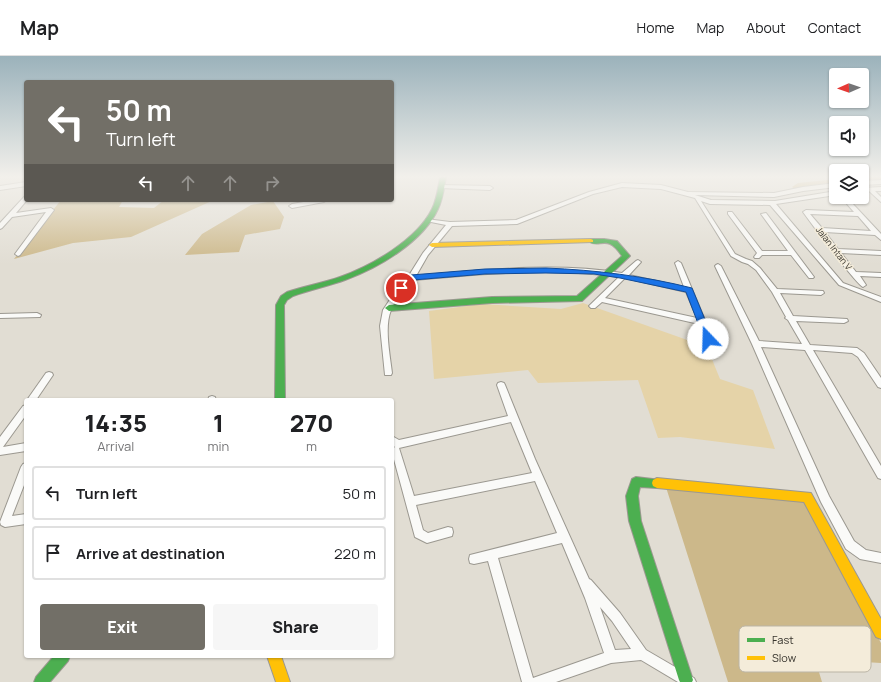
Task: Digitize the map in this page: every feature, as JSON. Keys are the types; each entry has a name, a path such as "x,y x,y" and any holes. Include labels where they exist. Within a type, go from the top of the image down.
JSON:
{"street":[{"path":"1,225 18,206"},
{"path":"280,398 279,322 280,305 284,298 290,294 350,275 371,265 397,248 428,220 435,206"},
{"path":"428,220 450,224 518,222 558,206"},
{"path":"702,206 733,255 744,261 750,262 758,269 774,291 881,475"},
{"path":"775,206 841,284 881,300"},
{"path":"852,206 881,238"},
{"path":"10,215 51,210 18,254"},
{"name":"Jalan Intan V","path":"859,214 806,212 863,285"},
{"path":"730,213 760,253"},
{"path":"764,214 811,277"},
{"path":"388,372 384,326 388,309 401,288 411,278 425,254 450,224"},
{"path":"820,230 876,233"},
{"path":"388,309 492,300 576,300 581,298 609,274 626,256 617,243 613,241 432,245"},
{"path":"836,251 881,253"},
{"path":"750,262 755,260 760,253"},
{"path":"760,253 794,253"},
{"path":"593,306 638,262"},
{"path":"678,263 708,339"},
{"path":"718,266 756,344 825,499 850,545 864,555 881,558"},
{"path":"411,278 491,271 546,271 609,274 689,290"},
{"path":"854,274 881,275"},
{"path":"774,291 821,293"},
{"path":"600,299 702,322"},
{"path":"0,316 37,315"},
{"path":"790,318 844,321"},
{"path":"756,344 854,350 861,355 881,385"},
{"path":"32,398 49,375"},
{"path":"501,385 513,418 563,537 584,580 611,657"},
{"path":"0,444 4,433 24,410"},
{"path":"448,532 427,538 419,533 394,446 513,418"},
{"path":"0,451 24,447"},
{"path":"24,472 6,522 24,519"},
{"path":"411,501 538,476"},
{"path":"688,681 635,520 632,496 636,482 639,481 807,497 881,632"},
{"path":"474,559 563,537"},
{"path":"492,555 528,682"},
{"path":"584,580 616,617 642,654 688,681"},
{"path":"538,682 611,657 642,654"},
{"path":"41,682 61,658"},
{"path":"275,658 283,682"}],"shaded area":[{"path":"56,206 154,208 156,206 200,206 131,237 73,243 14,259"},
{"path":"249,206 277,206 284,217 280,229 245,235 239,252 185,255 202,234"},
{"path":"583,303 707,347 720,379 753,390 775,449 680,437 658,438 638,380 538,383 528,370 434,379 429,311 482,304 561,309"},
{"path":"664,481 800,492 881,643 881,663 871,662 871,626 739,626 739,672 819,672 822,682 728,682"}],"traffic: fast":[{"path":"280,398 280,305 284,298 290,294 349,276 383,259 416,234 432,215 436,206"},
{"path":"389,308 492,300 579,299 626,256 612,241 591,241"},
{"path":"657,483 636,482 632,496 635,521 686,680"},
{"path":"41,682 61,658"}],"traffic: slow":[{"path":"432,245 591,241"},
{"path":"657,483 807,497 881,632"},
{"path":"275,658 283,682"}],"route":[{"path":"401,288 411,278 485,271 594,272 620,276 689,290 708,339"}]}
